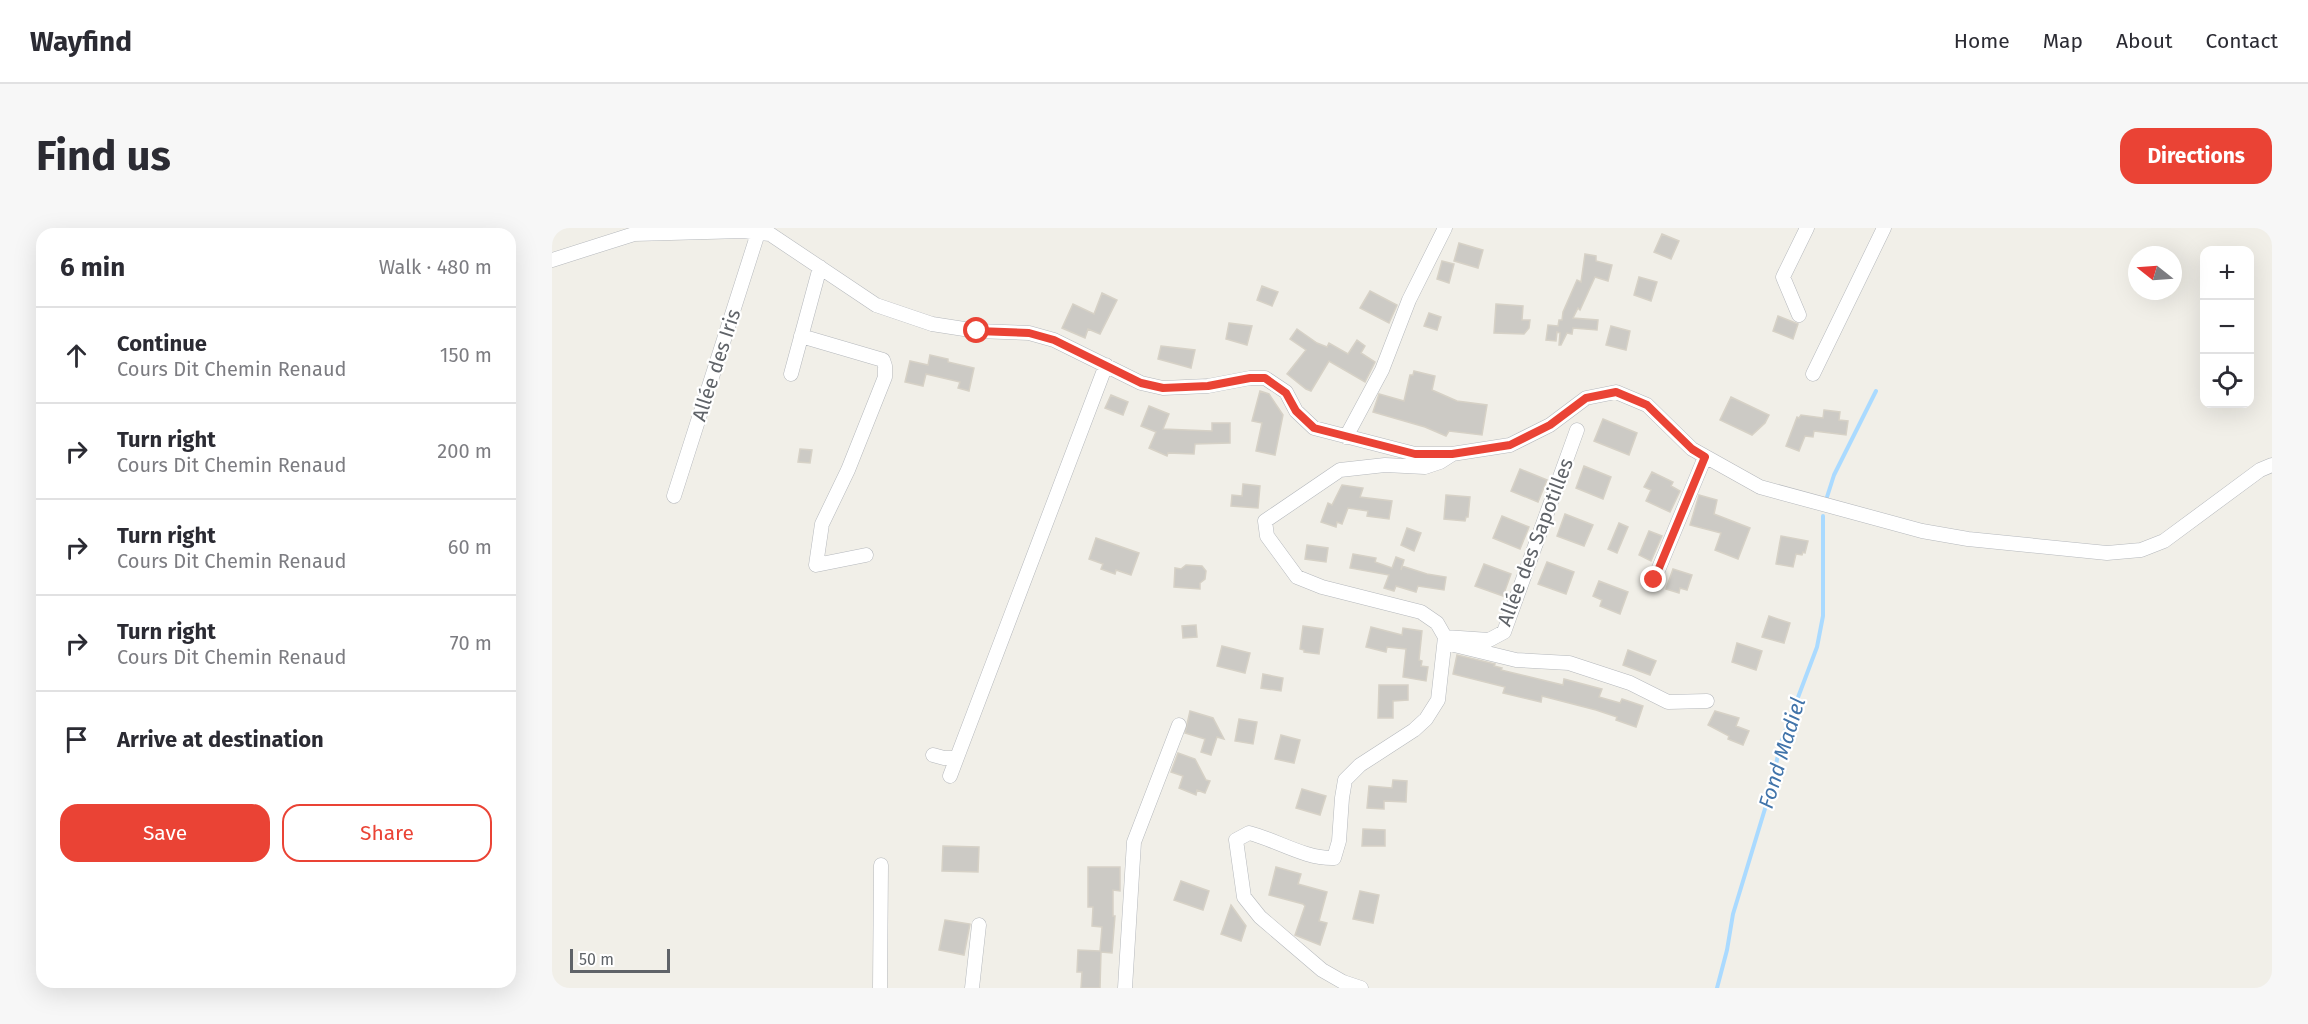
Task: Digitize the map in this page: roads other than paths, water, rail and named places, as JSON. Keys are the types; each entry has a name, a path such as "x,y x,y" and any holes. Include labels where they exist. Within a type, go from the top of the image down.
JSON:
{"street":[{"path":"1346,437 1382,370 1410,300 1445,228"},
{"path":"1799,315 1783,277 1807,228"},
{"path":"1813,374 1884,228"},
{"name":"Allée des Iris","path":"674,496 758,233"},
{"path":"552,260 634,234 770,234 876,305 932,324 977,331 1029,333 1054,340 1141,383 1163,388 1208,386 1250,378 1265,378 1286,393 1296,411 1314,428 1415,454 1452,454 1510,445 1550,425 1586,398 1616,392 1647,405 1692,449 1760,487 1922,531 1968,539 2107,553 2141,550 2164,541 2260,470 2272,465"},
{"path":"791,374 820,267"},
{"path":"801,336 883,360 885,366 885,377 848,470 822,524 816,565 866,555"},
{"path":"950,776 1106,365"},
{"name":"Allée des Sapotilles","path":"1445,640 1489,640 1504,632 1577,430"},
{"path":"1361,988 1343,982 1322,970 1260,917 1244,897 1236,840 1249,833 1321,858 1334,858 1339,841 1345,780 1360,765 1426,719 1438,700 1445,640 1437,623 1421,612 1322,587 1297,577 1268,536 1265,521 1340,470 1385,465 1425,467 1440,462 1452,454"},
{"path":"1654,580 1705,457"},
{"path":"1445,640 1516,660 1569,663 1630,683 1668,702 1707,701"},
{"path":"1125,988 1134,842 1179,725"},
{"path":"933,755 956,758"},
{"path":"879,988 882,865"},
{"path":"972,988 979,925"}],"waterway":[{"name":"Fond Madiel","path":"1827,497 1834,475 1876,391"},
{"name":"Fond Madiel","path":"1717,988 1733,914 1771,789 1780,745 1817,647 1823,616 1823,516"}]}
